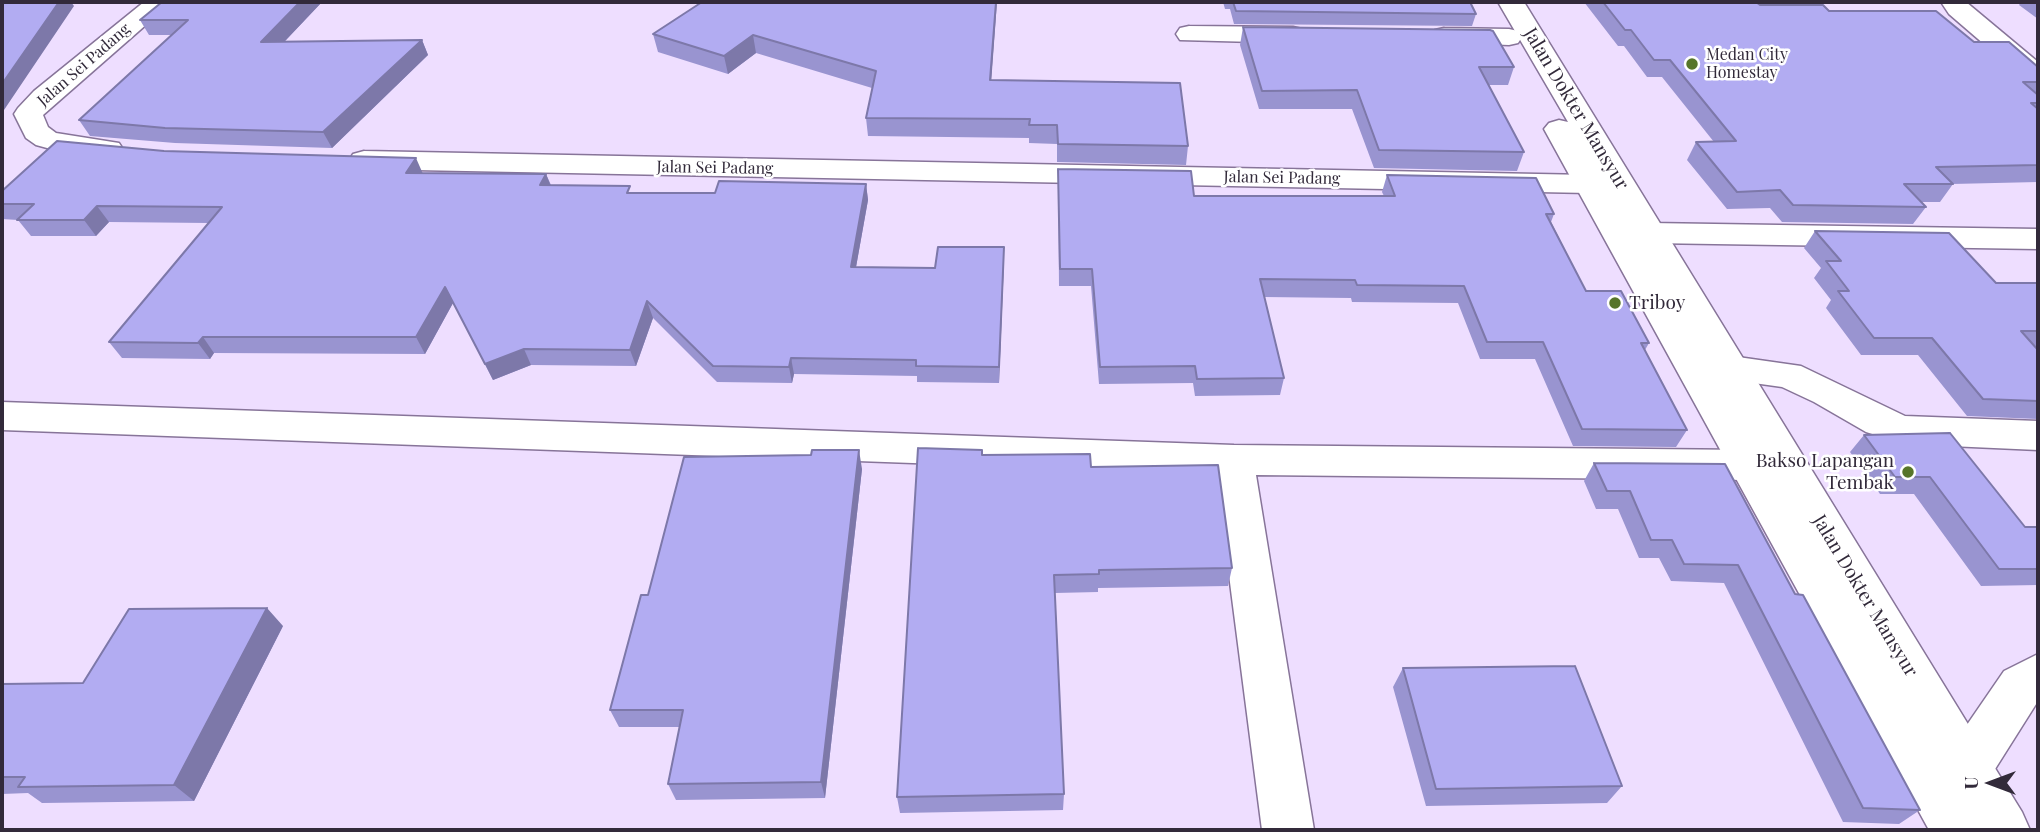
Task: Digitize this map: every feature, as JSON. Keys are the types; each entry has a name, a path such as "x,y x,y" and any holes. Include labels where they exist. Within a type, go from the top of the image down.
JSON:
{"street":[{"name":"Jalan Sei Padang","path":"137,151 72,146 46,139 29,117 159,2"},
{"name":"Jalan Dokter Mansyur","path":"1488,2 1510,19 1650,233 2004,830"},
{"path":"1953,2 2038,76"},
{"name":"Jalan Dokter Mansyur","path":"1510,19 1590,184 1957,830"},
{"path":"1426,36 1510,19"},
{"path":"1189,34 1314,35"},
{"name":"Jalan Sei Padang","path":"341,160 1590,184"},
{"path":"1650,233 2038,239"},
{"path":"1731,369 1788,375 1828,392 1880,422 1905,430 2038,436"},
{"path":"2,416 1234,460 1751,465"},
{"path":"1234,460 1288,830"},
{"path":"1967,768 2021,685 2038,674"}],"building":[{"path":"2,2 59,2 2,84"},
{"path":"162,2 300,2 261,42 422,40 323,132 165,128 79,120 188,20 140,20"},
{"path":"702,2 996,2 990,80 1180,83 1188,146 1058,144 1057,125 1029,125 1030,119 866,118 876,71 753,35 724,56 653,34"},
{"path":"1233,2 1470,2 1476,14 1236,11"},
{"path":"1603,2 1756,2 1760,5 1823,5 1829,11 1936,11 1974,42 2009,42 2038,67 2038,82 2023,82 2038,95 2038,103 2031,103 2038,109 2038,165 1936,167 1953,184 1904,184 1926,207 1793,205 1780,190 1737,192 1696,142 1736,141 1670,60 1654,60 1631,30 1625,30"},
{"path":"1243,27 1493,31 1514,67 1479,67 1524,152 1379,150 1357,90 1262,91"},
{"path":"57,141 164,151 416,158 406,173 546,174 540,185 630,186 627,193 715,193 719,181 866,184 851,267 935,268 938,247 1004,247 999,367 916,366 916,360 791,358 789,367 713,366 647,301 630,350 524,349 485,364 445,287 416,337 203,337 198,343 109,342 222,207 97,206 84,220 17,220 34,204 2,204 2,191"},
{"path":"1058,169 1191,171 1194,196 1395,196 1387,175 1536,178 1554,214 1546,214 1586,291 1621,291 1649,343 1641,343 1687,430 1582,429 1543,342 1487,342 1464,286 1357,285 1355,280 1260,279 1284,378 1197,379 1195,366 1100,367 1092,269 1060,269"},
{"path":"1815,231 1949,233 1996,283 2038,283 2038,331 2021,331 2038,350 2038,401 1983,399 1932,338 1874,338 1838,291 1849,291 1826,261 1841,261"},
{"path":"1950,433 2025,527 2038,527 2038,569 1999,569 1930,477 1895,477 1864,435"},
{"path":"918,448 982,450 982,455 1090,454 1091,467 1218,465 1232,568 1099,570 1099,574 1054,575 1064,794 897,797"},
{"path":"812,450 859,450 821,782 668,784 683,710 610,710 641,595 648,595 684,457 811,455"},
{"path":"1594,463 1725,464 1795,594 1803,595 1920,810 1863,808 1738,565 1684,564 1672,540 1651,540 1630,491 1607,491"},
{"path":"267,608 174,785 18,787 25,777 2,777 2,684 83,683 129,609"},
{"path":"1575,666 1622,786 1436,789 1403,668"}],"place":[{"name":"Medan City Homestay","path":"1692,64"},
{"name":"Triboy","path":"1615,303"},
{"name":"Bakso Lapangan Tembak","path":"1908,472"}]}
